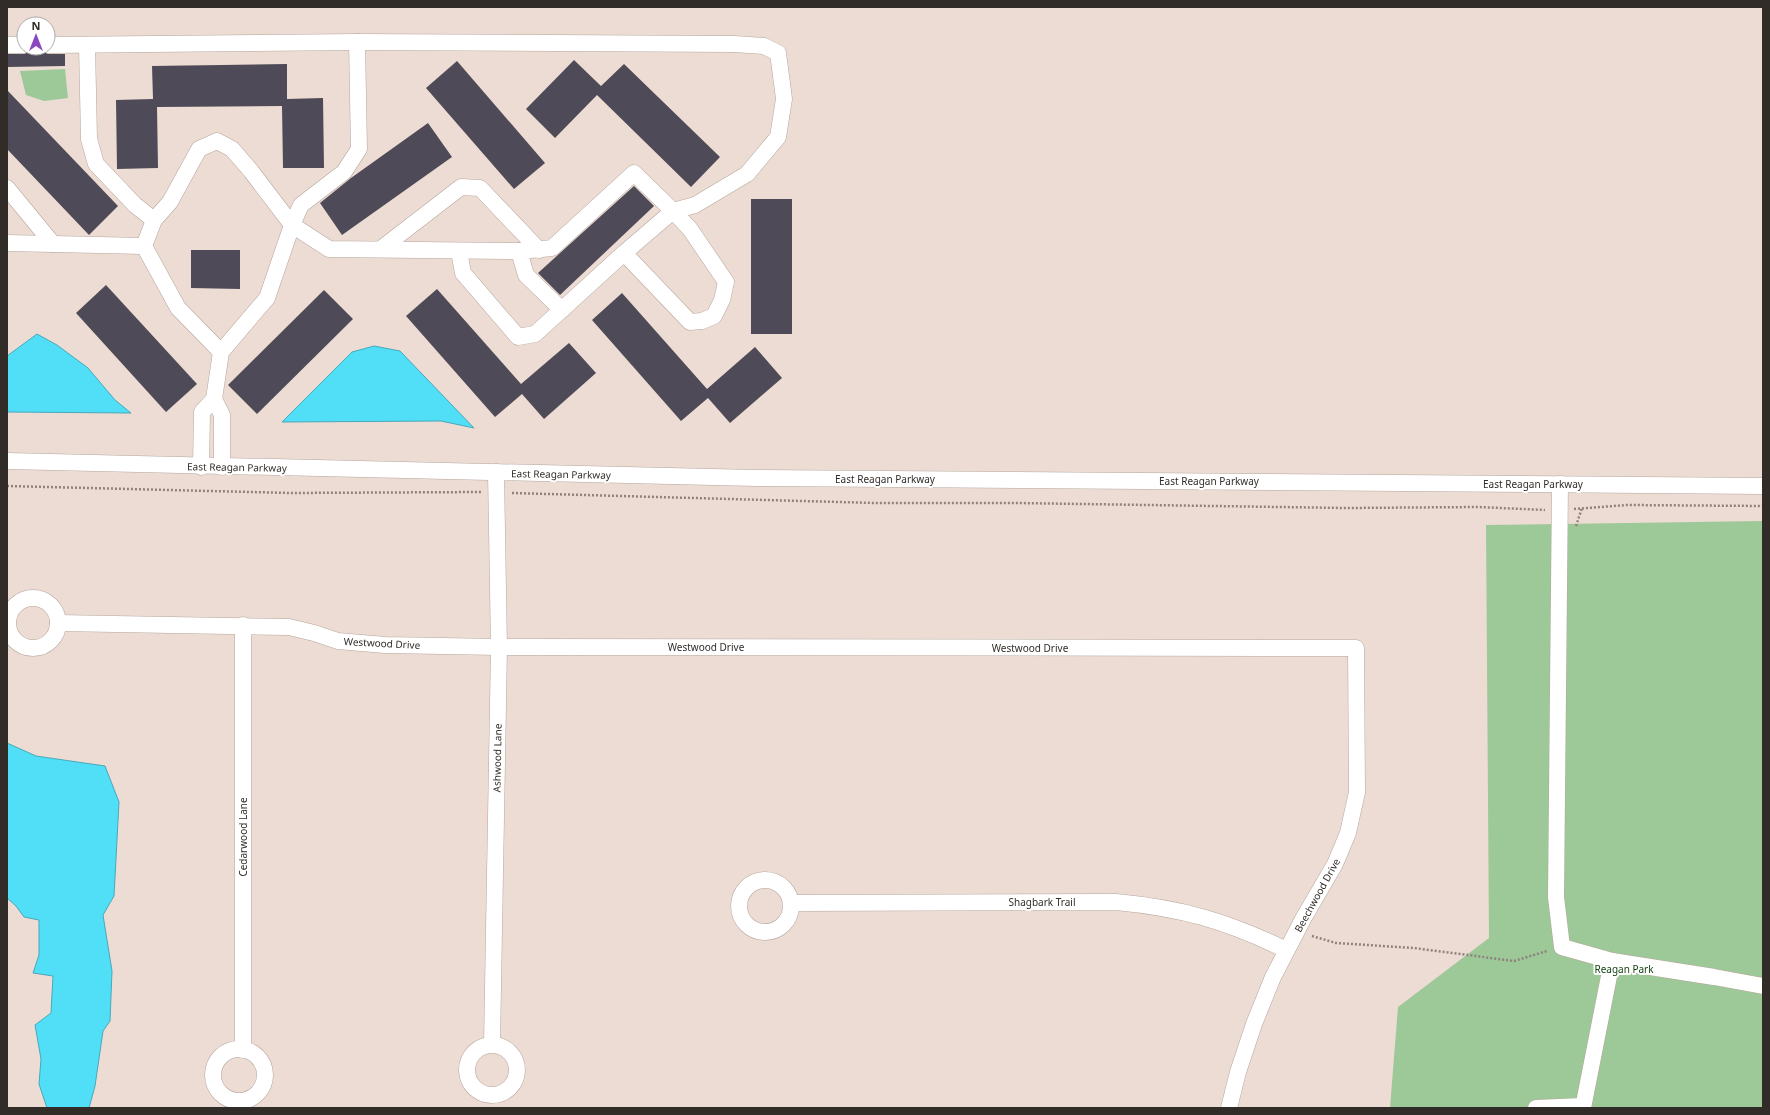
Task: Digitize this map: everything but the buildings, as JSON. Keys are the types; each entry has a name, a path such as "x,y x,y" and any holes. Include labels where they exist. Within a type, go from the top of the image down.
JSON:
{"street":[{"path":"201,467 202,412 214,399 221,352 267,298 292,225 301,205 344,172 359,149 357,42"},
{"path":"56,45 357,42 734,44 764,46 778,53 784,99 778,137 747,174 695,205 673,211 624,253 535,334 518,337 463,273 459,251"},
{"path":"87,45 89,139 96,164 135,205 154,220"},
{"path":"221,352 178,308 144,246 154,220 170,202 199,149 217,141 232,149 251,171 292,225 329,249 382,248 459,251 519,251 552,248 634,173 690,229 726,282 722,300 714,316 702,321 690,322 624,253"},
{"path":"382,248 461,187 480,188 539,250"},
{"path":"7,188 53,244"},
{"path":"7,243 144,246"},
{"path":"519,251 526,275 562,310"},
{"path":"214,399 222,415 222,467"},
{"name":"East Reagan Parkway","path":"7,461 201,467 756,478 1763,486"},
{"name":"Ashwood Lane","path":"492,1044 499,647 496,472"},
{"path":"1560,484 1556,897 1562,947 1612,961 1763,986"},
{"name":"Westwood Drive","path":"58,623 243,625 289,627 338,641 499,647 1356,648"},
{"name":"Cedarwood Lane","path":"243,625 243,1050"},
{"name":"Beechwood Drive","path":"1229,1108 1238,1072 1254,1024 1286,950 1335,864 1348,833 1357,792 1356,648"},
{"name":"Shagbark Trail","path":"791,903 1116,902 1191,913 1256,935 1286,950"},
{"path":"1536,1108 1583,1107 1612,961"}],"path":[{"path":"7,486 291,493 496,493 874,503 1016,503 1346,508 1479,507 1560,510 1627,505 1763,506"},
{"path":"1575,529 1582,508"},
{"path":"1296,932 1336,943 1414,948 1514,962 1562,947"}],"green space":[{"path":"65,69 68,98 44,101 26,95 20,71"},
{"name":"Reagan Park","path":"1763,521 1763,1108 1390,1108 1398,1007 1489,938 1486,525"}],"water":[{"path":"37,334 57,345 88,368 115,400 131,413 7,412 7,356"},
{"path":"374,346 400,351 474,428 441,421 282,422 352,352"},
{"path":"7,743 36,756 105,766 119,802 114,896 103,915 112,971 110,1021 103,1031 95,1086 89,1108 47,1108 39,1084 41,1059 35,1025 51,1013 53,976 33,973 39,955 39,920 24,917 16,906 7,898"}]}
